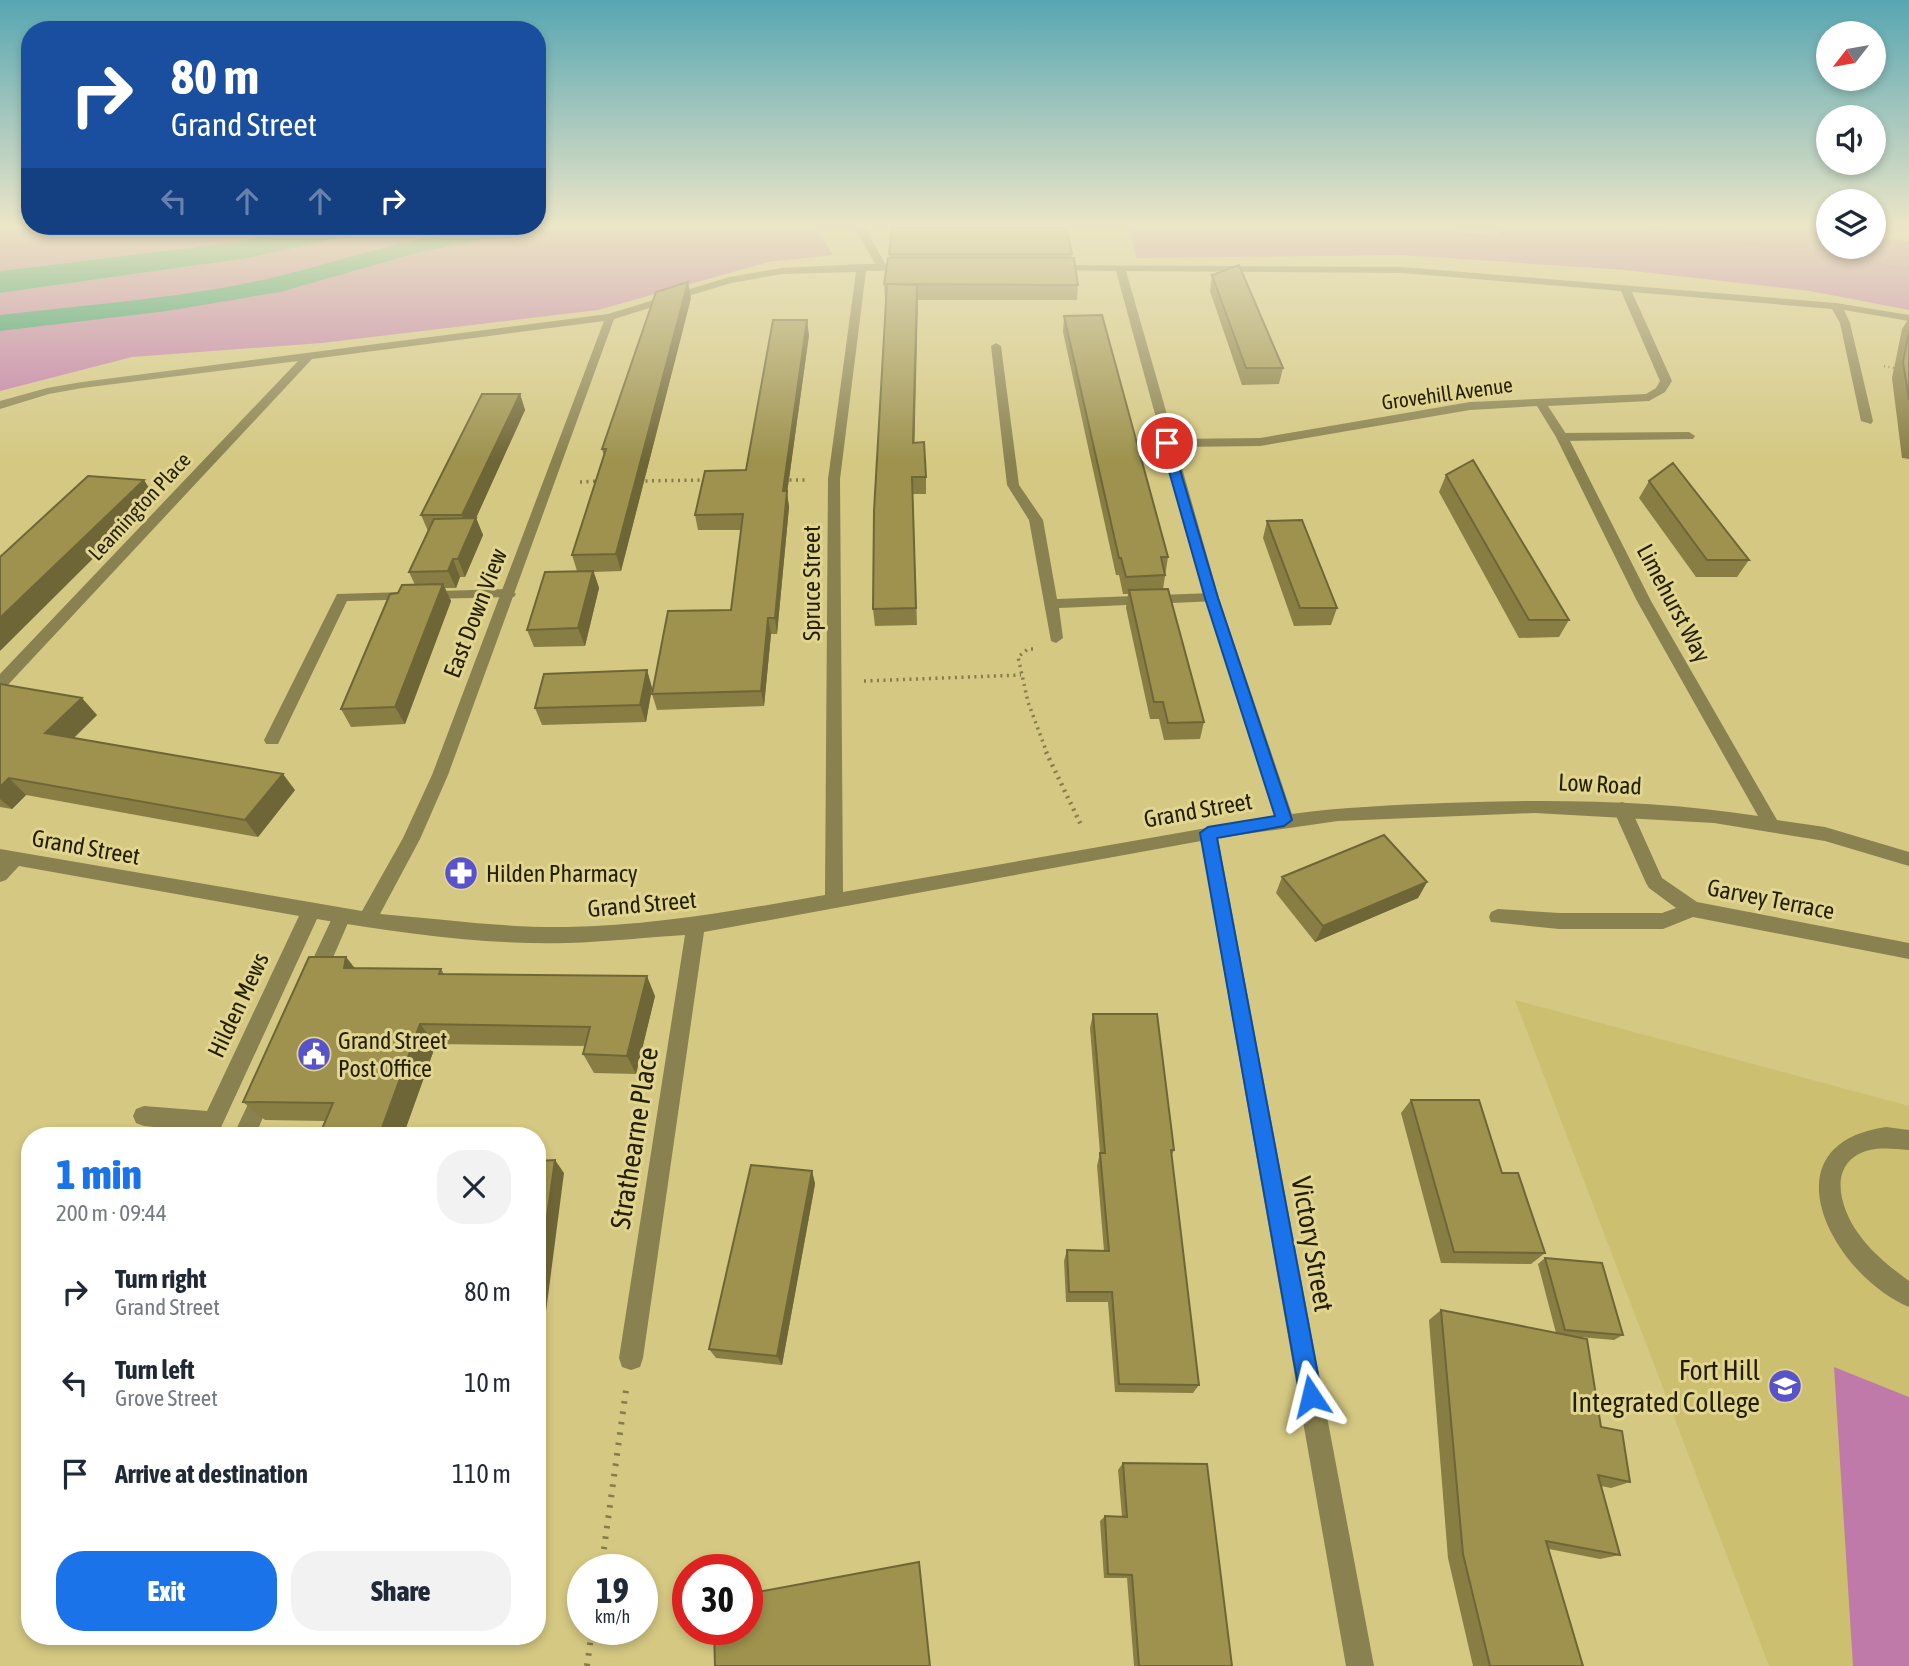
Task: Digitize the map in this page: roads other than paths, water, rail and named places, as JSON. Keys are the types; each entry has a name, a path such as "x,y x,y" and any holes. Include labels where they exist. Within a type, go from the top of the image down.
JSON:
{"street":[{"path":"0,405 47,391 82,385 609,317 645,306"},
{"name":"Spruce Street","path":"834,900 835,479 857,306"},
{"path":"1130,306 1212,598 1284,820"},
{"name":"Grovehill Avenue","path":"1167,443 1260,442 1470,405 1649,397 1661,390 1667,381 1633,306"},
{"path":"1836,306 1909,318"},
{"path":"1836,306 1845,323 1867,421"},
{"name":"East Down View","path":"368,920 411,839 440,775 609,317"},
{"path":"996,346 1013,485 1036,520 1056,638"},
{"name":"Leamington Place","path":"0,684 308,356"},
{"name":"Limehurst Way","path":"1540,402 1562,437 1644,601 1771,824"},
{"path":"1562,437 1689,436"},
{"path":"272,740 342,597 509,594"},
{"path":"1051,604 1212,598"},
{"name":"Low Road","path":"1284,820 1338,814 1483,807 1622,809 1714,816 1771,824 1825,834 1909,859"},
{"path":"1622,809 1655,883 1692,909"},
{"name":"Grand Street","path":"8,858 368,920 502,933 568,935 696,926 1284,820"},
{"name":"Victory Street","path":"1208,833 1360,1666"},
{"path":"0,875 8,858"},
{"name":"Garvey Terrace","path":"1498,917 1559,921 1663,921 1692,909 1909,951"},
{"name":"Hilden Mews","path":"211,1127 311,911"},
{"path":"309,989 342,916"},
{"name":"Strathearne Place","path":"631,1358 696,926"},
{"path":"248,1127 271,1075"},
{"name":"Hilden Mews","path":"144,1116 200,1127"},
{"path":"1909,1140 1897,1137 1866,1139 1843,1149 1830,1173 1828,1199 1843,1231 1876,1270 1909,1295"}],"waterway":[{"path":"0,323 144,306"}],"place":[{"name":"Hilden Pharmacy","path":"461,873"},
{"name":"Grand Street Post Office","path":"314,1054"},
{"name":"Fort Hill Integrated College","path":"1785,1386"}]}
